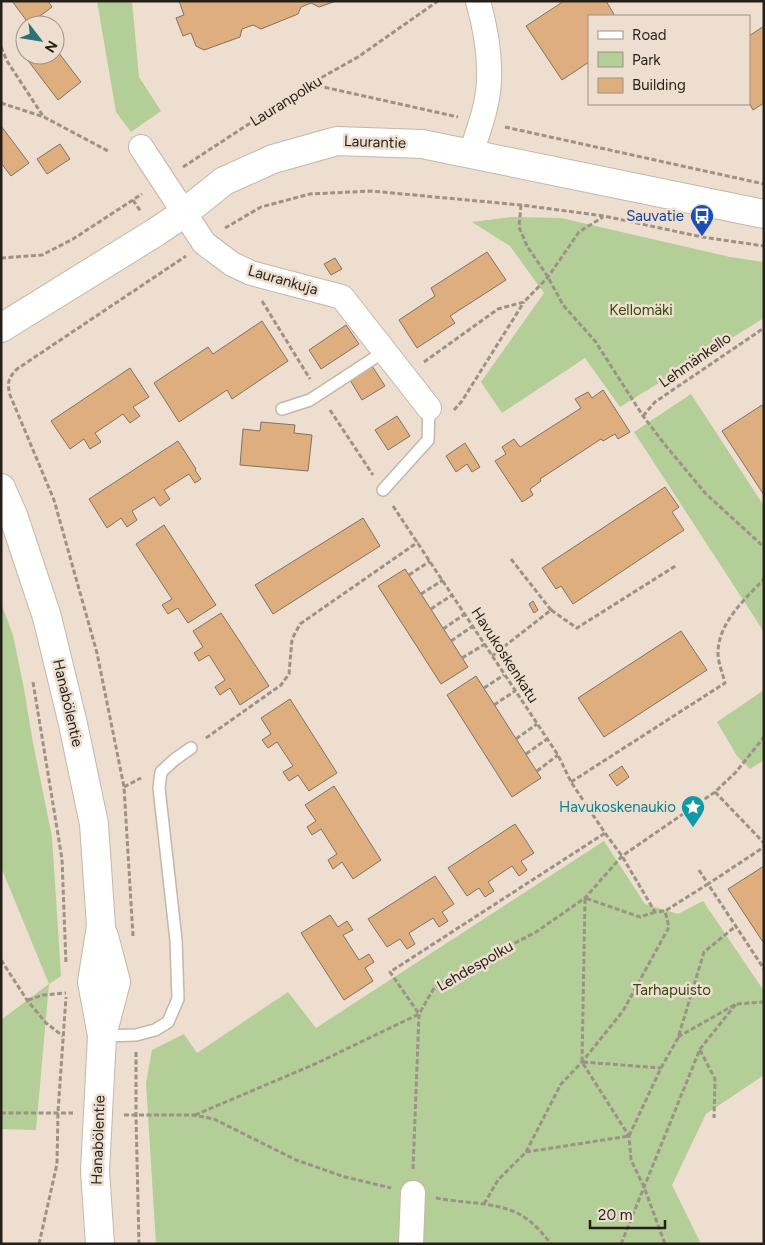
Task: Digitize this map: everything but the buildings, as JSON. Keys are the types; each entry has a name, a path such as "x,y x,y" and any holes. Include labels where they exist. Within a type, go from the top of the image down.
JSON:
{"street":[{"path":"471,153 482,122 490,79 486,30 478,1"},
{"name":"Laurantie","path":"1,328 184,213 224,182 272,158 337,141 422,144 764,214"},
{"name":"Laurankuja","path":"141,147 204,243 232,264 251,273 342,297 430,408"},
{"name":"Hanabölentie","path":"1,488 13,515 46,617 73,724 94,824 102,926 92,982 102,1036 95,1171 100,1244"},
{"path":"411,1244 413,1193"}],"lane":[{"path":"282,409 310,400 384,351"},
{"path":"383,490 428,440 430,408"},
{"path":"102,1036 136,1035 155,1030 168,1022 178,999 176,940 159,788 161,772 191,748"}],"path":[{"name":"Lauranpolku","path":"1,258 42,255 73,238 310,84 358,57 438,1"},
{"path":"1,47 7,61 44,117"},
{"path":"310,84 764,184"},
{"path":"1,103 44,117 108,151"},
{"path":"133,943 124,787 97,653 54,500 10,395 7,384 10,376 17,369 176,264 236,220 261,207 310,194 371,191 521,205 604,216 711,238 764,246"},
{"path":"133,200 144,215"},
{"path":"521,205 520,227 527,246 548,277 563,305 595,342 643,416 706,494 764,546"},
{"path":"428,440 462,401 524,302 548,277 578,232 604,216"},
{"path":"172,257 176,264"},
{"name":"Havukoskenkatu","path":"251,273 256,291 320,394 558,755 571,782 604,833 622,856 655,912"},
{"path":"404,377 498,308 524,302"},
{"name":"Lehmänkello","path":"643,416 655,402 764,328"},
{"path":"191,748 281,685 289,674 292,639 300,624 418,542"},
{"path":"511,558 551,610 577,628 678,565"},
{"path":"409,574 430,561"},
{"path":"571,782 725,683 718,654 722,635 735,610 764,579"},
{"path":"421,594 443,580"},
{"path":"431,609 452,595"},
{"path":"492,656 551,610"},
{"path":"443,628 465,614"},
{"path":"451,641 473,626"},
{"path":"462,658 485,644"},
{"path":"484,688 504,674"},
{"path":"33,677 62,858 66,964"},
{"path":"494,705 515,691"},
{"path":"516,739 537,724"},
{"name":"Lehdespolku","path":"413,1193 419,1014 434,988 464,969 536,932 585,898 622,856 715,792 736,772 764,737"},
{"path":"526,754 547,739"},
{"path":"536,771 558,755"},
{"path":"715,792 764,843"},
{"path":"193,1115 315,1064 419,1014 390,972 604,833"},
{"path":"665,1244 644,1187 631,1160 629,1136 582,1062 585,898 640,917 665,911 764,847"},
{"path":"699,870 764,969"},
{"path":"484,1204 498,1180 526,1152 561,1084 582,1062 623,1010 669,927 665,911"},
{"path":"629,1136 660,1068 678,1038 704,952 736,926"},
{"path":"1,960 46,1023 63,1036"},
{"path":"39,1244 56,1164 67,988"},
{"path":"28,1000 43,995 66,993"},
{"path":"678,1038 736,1004 764,1002"},
{"path":"620,1244 700,1049 736,1004"},
{"path":"136,1035 139,1244"},
{"path":"700,1049 715,1079 714,1118"},
{"path":"582,1062 660,1068"},
{"path":"1,1113 58,1112"},
{"path":"136,1116 193,1115 214,1119 296,1160 345,1177 453,1201 484,1204 517,1213 538,1229 551,1244"},
{"path":"526,1152 629,1136"}],"green space":[{"path":"97,1 132,1 139,77 161,111 131,132 116,112"},
{"name":"Kellomäki","path":"511,217 561,218 730,257 764,262 764,318 620,407 585,358 502,413 481,382 544,293 510,246 472,222"},
{"path":"691,394 764,506 764,632 634,432"},
{"path":"1,603 13,635 52,837 61,976 49,984 1,867"},
{"path":"764,690 764,760 750,769 737,756 717,722"},
{"name":"Tarhapuisto","path":"604,841 645,904 678,914 703,901 764,991 764,1075 706,1114 672,1185 701,1244 156,1244 146,1083 152,1050 184,1034 197,1053 288,992 316,1028"},
{"path":"49,984 36,1130 1,1129 1,1020"}],"place":[{"name":"Sauvatie","path":"702,237"},
{"name":"Havukoskenaukio","path":"693,828"}]}
